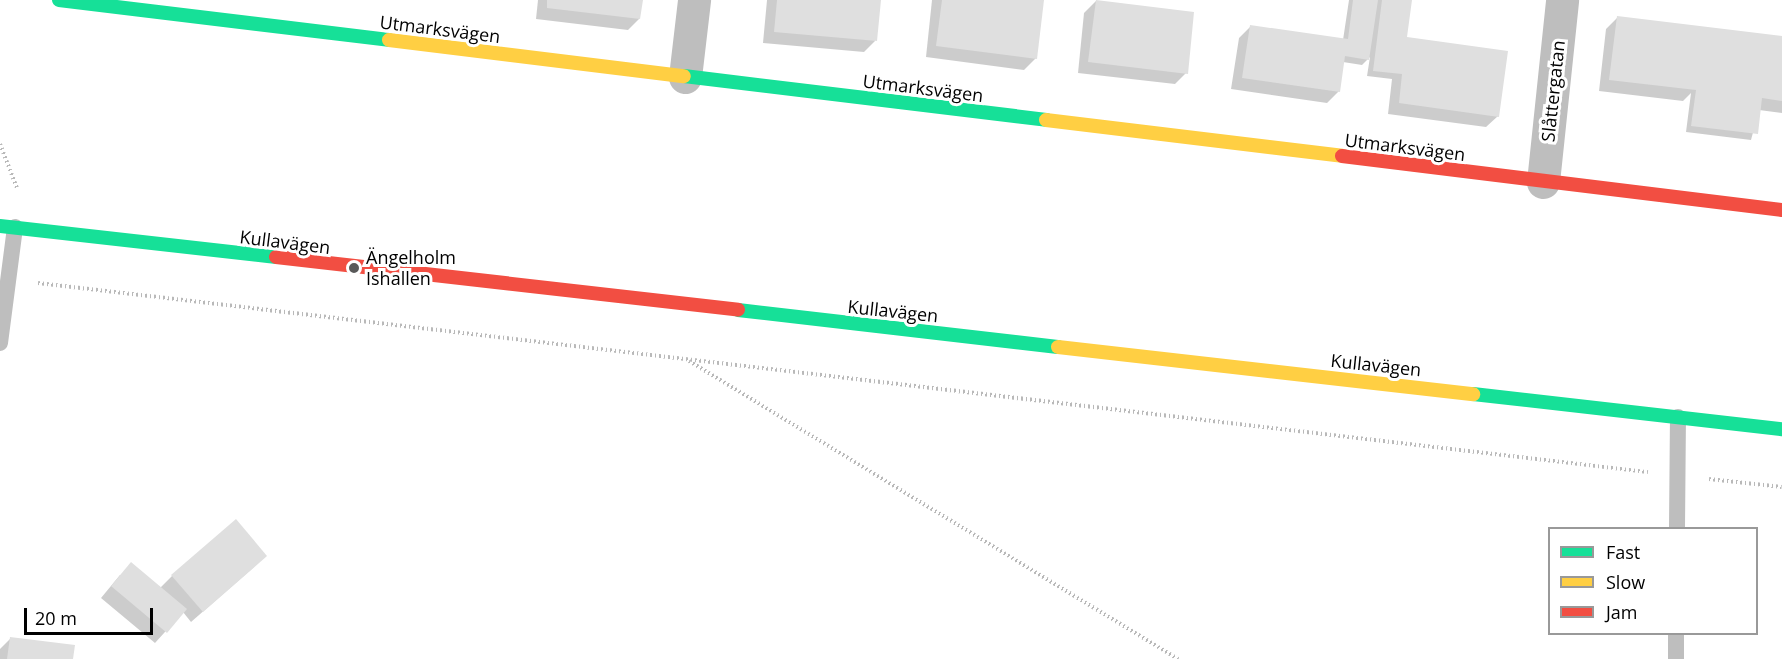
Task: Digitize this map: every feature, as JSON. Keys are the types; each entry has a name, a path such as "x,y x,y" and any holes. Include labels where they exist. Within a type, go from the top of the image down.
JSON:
{"street":[{"name":"Utmarksvägen","path":"59,0 1782,210"},
{"path":"684,77 694,0"},
{"name":"Slåttergatan","path":"1543,182 1562,0"},
{"name":"Kullavägen","path":"8,226 1782,429"}],"lane":[{"path":"0,343 7,279 8,226"},
{"path":"1677,527 1678,417"},
{"path":"1676,635 1676,659"}],"path":[{"path":"0,144 20,197 8,226"},
{"path":"7,279 1782,487"},
{"path":"686,359 1178,659"}],"building":[{"path":"547,0 643,0 640,19 547,8"},
{"path":"777,0 881,0 877,41 774,32"},
{"path":"942,0 1044,0 1037,59 936,46"},
{"path":"1096,0 1194,12 1188,74 1088,62"},
{"path":"1353,0 1378,0 1369,60 1345,56 1340,92 1242,78 1250,25 1348,39"},
{"path":"1382,0 1412,0 1407,37 1508,51 1499,117 1399,103 1402,74 1373,71"},
{"path":"1617,16 1782,36 1782,101 1762,98 1758,134 1691,126 1696,90 1609,80"},
{"path":"236,519 267,556 203,612 171,575"},
{"path":"131,562 187,609 167,633 111,586"},
{"path":"10,637 75,645 73,659 7,659"}],"traffic: fast":[{"path":"59,0 389,40"},
{"path":"684,76 1046,120"},
{"path":"0,226 276,257"},
{"path":"738,310 1058,347"},
{"path":"1473,394 1782,429"}],"traffic: slow":[{"path":"389,40 684,76"},
{"path":"1046,120 1342,156"},
{"path":"1058,347 1473,394"}],"traffic: jam":[{"path":"1342,156 1782,210"},
{"path":"276,257 738,310"}],"place":[{"name":"Ängelholm Ishallen","path":"354,268"}]}
